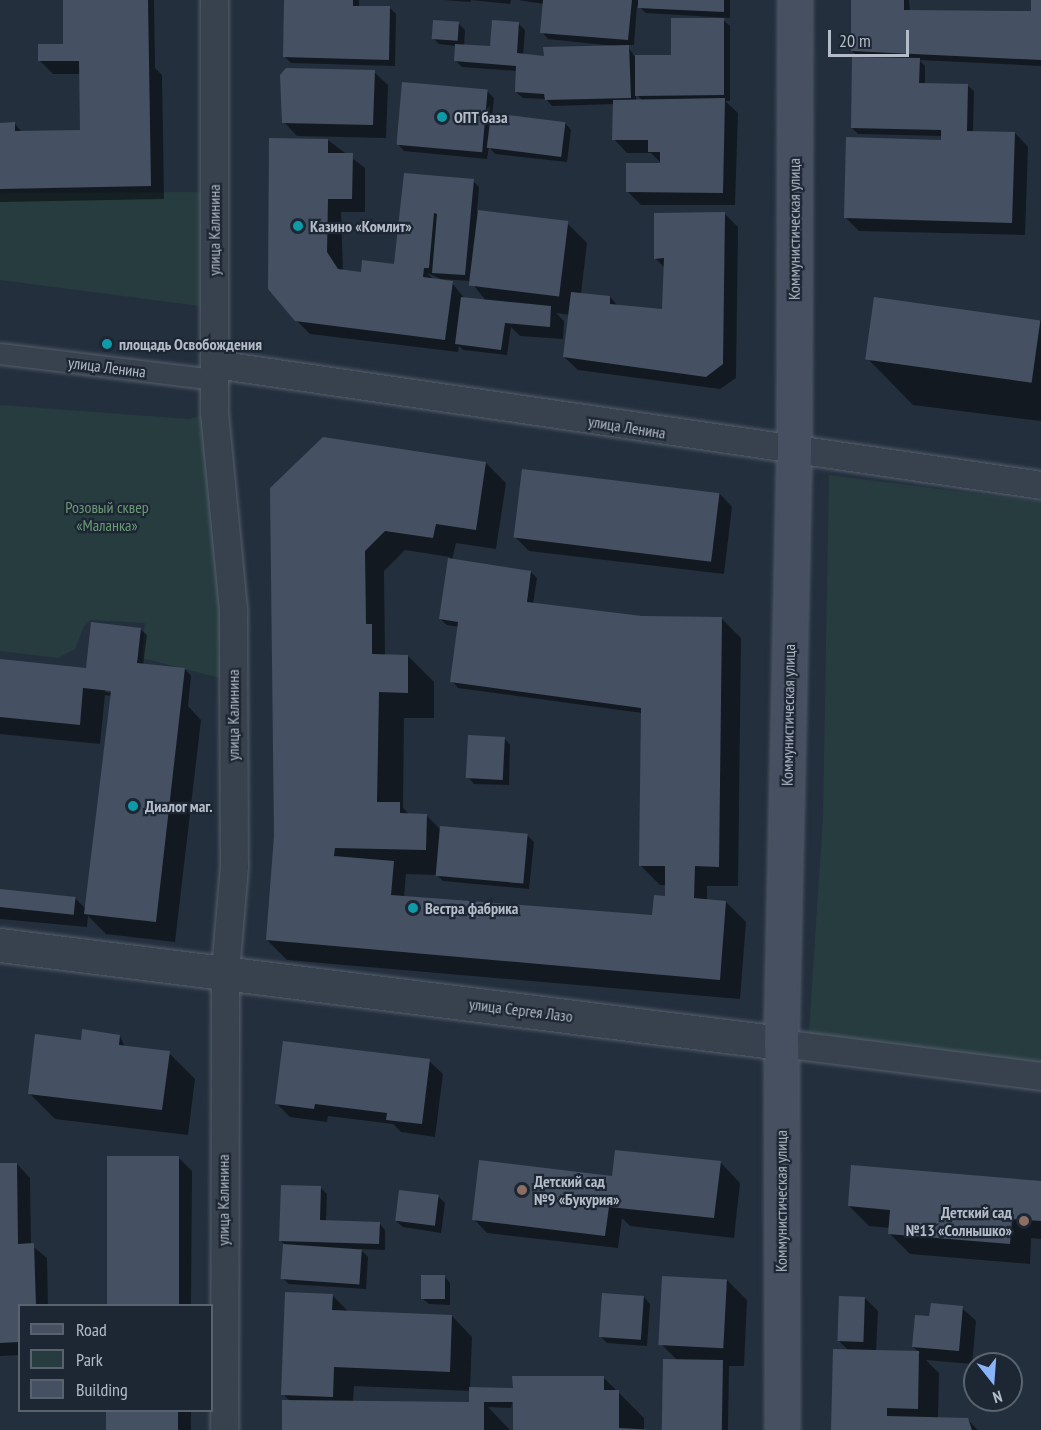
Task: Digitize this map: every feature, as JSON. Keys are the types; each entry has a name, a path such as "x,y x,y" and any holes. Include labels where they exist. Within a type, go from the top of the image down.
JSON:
{"main road":[{"name":"Коммунистическая улица","path":"782,1430 781,1043 794,451 795,0"}],"street":[{"name":"улица Калинина","path":"214,0 214,372 219,499 233,611 234,866 225,972 224,1430"},
{"name":"улица Ленина","path":"0,354 214,372 1041,485"},
{"name":"улица Сергея Лазо","path":"0,945 1041,1076"}],"green space":[{"path":"214,192 215,308 0,280 0,193"},
{"name":"Розовый сквер «Маланка»","path":"0,405 189,419 214,412 232,681 142,658 145,623 91,620 84,626 75,649 58,658 0,651"},
{"path":"829,475 1041,502 1041,1076 808,1047 823,817"}],"building":[{"path":"63,0 148,0 151,186 0,189 0,123 15,122 15,131 80,130 79,61 38,61 38,44 63,44"},
{"path":"284,0 353,0 353,6 390,6 389,60 283,57"},
{"path":"543,0 632,0 628,40 540,33"},
{"path":"638,0 724,0 724,12 638,8"},
{"path":"851,0 904,0 904,10 1031,11 1031,0 1041,0 1041,60 851,51"},
{"path":"671,18 724,18 724,95 635,96 635,55 671,55"},
{"path":"433,20 459,22 458,41 432,39"},
{"path":"492,20 519,22 517,53 544,56 543,47 629,45 631,98 545,100 544,94 515,92 516,66 454,61 455,44 490,46"},
{"path":"852,57 920,58 919,83 968,84 967,131 1015,132 1012,223 844,218 846,137 941,140 941,130 851,128"},
{"path":"286,68 375,70 373,125 282,123 280,75"},
{"name":"ОПТ база","path":"402,82 488,89 482,152 397,145"},
{"path":"725,98 723,193 626,192 626,163 660,163 660,152 648,152 648,140 612,140 613,100"},
{"path":"491,113 565,122 561,157 487,148"},
{"name":"Казино «Комлит»","path":"269,138 328,139 328,153 353,153 352,199 328,199 327,252 338,269 361,272 362,260 394,264 404,173 474,179 465,275 432,273 437,214 434,213 429,268 424,268 423,277 453,281 445,340 295,321 268,289"},
{"path":"478,210 568,221 559,297 469,285"},
{"path":"725,212 723,364 706,377 563,357 571,292 610,296 610,304 662,309 664,258 654,259 654,213"},
{"path":"461,297 551,306 550,327 505,323 501,350 455,344"},
{"path":"874,297 1040,320 1032,383 865,359"},
{"path":"323,437 486,462 476,530 436,524 433,538 385,531 365,551 366,624 372,624 372,654 408,655 408,693 379,692 377,802 400,802 400,813 427,814 426,850 335,848 334,856 394,861 391,895 652,915 654,895 665,896 665,866 639,866 641,708 450,682 458,622 439,619 448,558 531,571 527,602 642,616 722,617 719,867 695,866 694,898 726,901 720,980 266,940 274,836 270,488"},
{"path":"522,469 720,493 711,562 514,537"},
{"name":"Диалог маг.","path":"91,622 141,628 137,663 185,668 156,922 84,914 111,691 83,688 80,725 0,717 0,659 86,668"},
{"path":"468,735 505,737 503,780 466,778"},
{"path":"440,826 528,834 523,883 436,876"},
{"path":"0,889 76,897 74,915 0,907"},
{"path":"82,1029 120,1035 119,1045 170,1051 162,1110 28,1094 35,1034 81,1040"},
{"path":"283,1041 430,1059 422,1124 386,1120 387,1113 315,1104 314,1109 275,1104"},
{"path":"615,1150 721,1161 714,1218 609,1207 605,1236 472,1220 479,1160 612,1176"},
{"path":"107,1156 179,1156 179,1304 107,1304"},
{"path":"0,1163 17,1163 18,1244 34,1243 36,1304 18,1304 18,1342 0,1343"},
{"path":"851,1165 1041,1181 1041,1221 1012,1219 1010,1244 888,1234 890,1210 848,1206"},
{"path":"281,1185 321,1186 320,1220 380,1222 379,1244 279,1241"},
{"path":"399,1190 439,1195 435,1226 395,1221"},
{"path":"283,1244 362,1250 359,1284 281,1279"},
{"path":"421,1275 445,1275 445,1299 421,1299"},
{"path":"662,1276 727,1279 723,1348 658,1345"},
{"path":"285,1292 333,1294 332,1310 452,1315 450,1372 334,1367 333,1397 281,1395"},
{"path":"602,1293 644,1296 641,1340 599,1337"},
{"path":"839,1296 865,1297 863,1342 837,1341"},
{"path":"931,1303 963,1306 959,1351 912,1347 915,1315 929,1316"},
{"path":"833,1349 919,1351 918,1409 887,1408 887,1416 968,1418 972,1430 831,1430"},
{"path":"663,1359 723,1360 722,1430 662,1430"},
{"path":"512,1376 604,1376 604,1390 619,1390 619,1428 655,1430 513,1430 513,1402 484,1402 484,1430 282,1430 282,1400 469,1402 469,1387 513,1388"},
{"path":"106,1412 178,1412 178,1430 106,1430"}],"place":[{"name":"ОПТ база","path":"442,117"},
{"name":"Казино «Комлит»","path":"298,226"},
{"name":"площадь Освобождения","path":"107,344"},
{"name":"Диалог маг.","path":"133,806"},
{"name":"Вестра фабрика","path":"413,908"},
{"name":"Детский сад №9 «Букурия»","path":"522,1190"},
{"name":"Детский сад №13 «Солнышко»","path":"1024,1221"}]}
